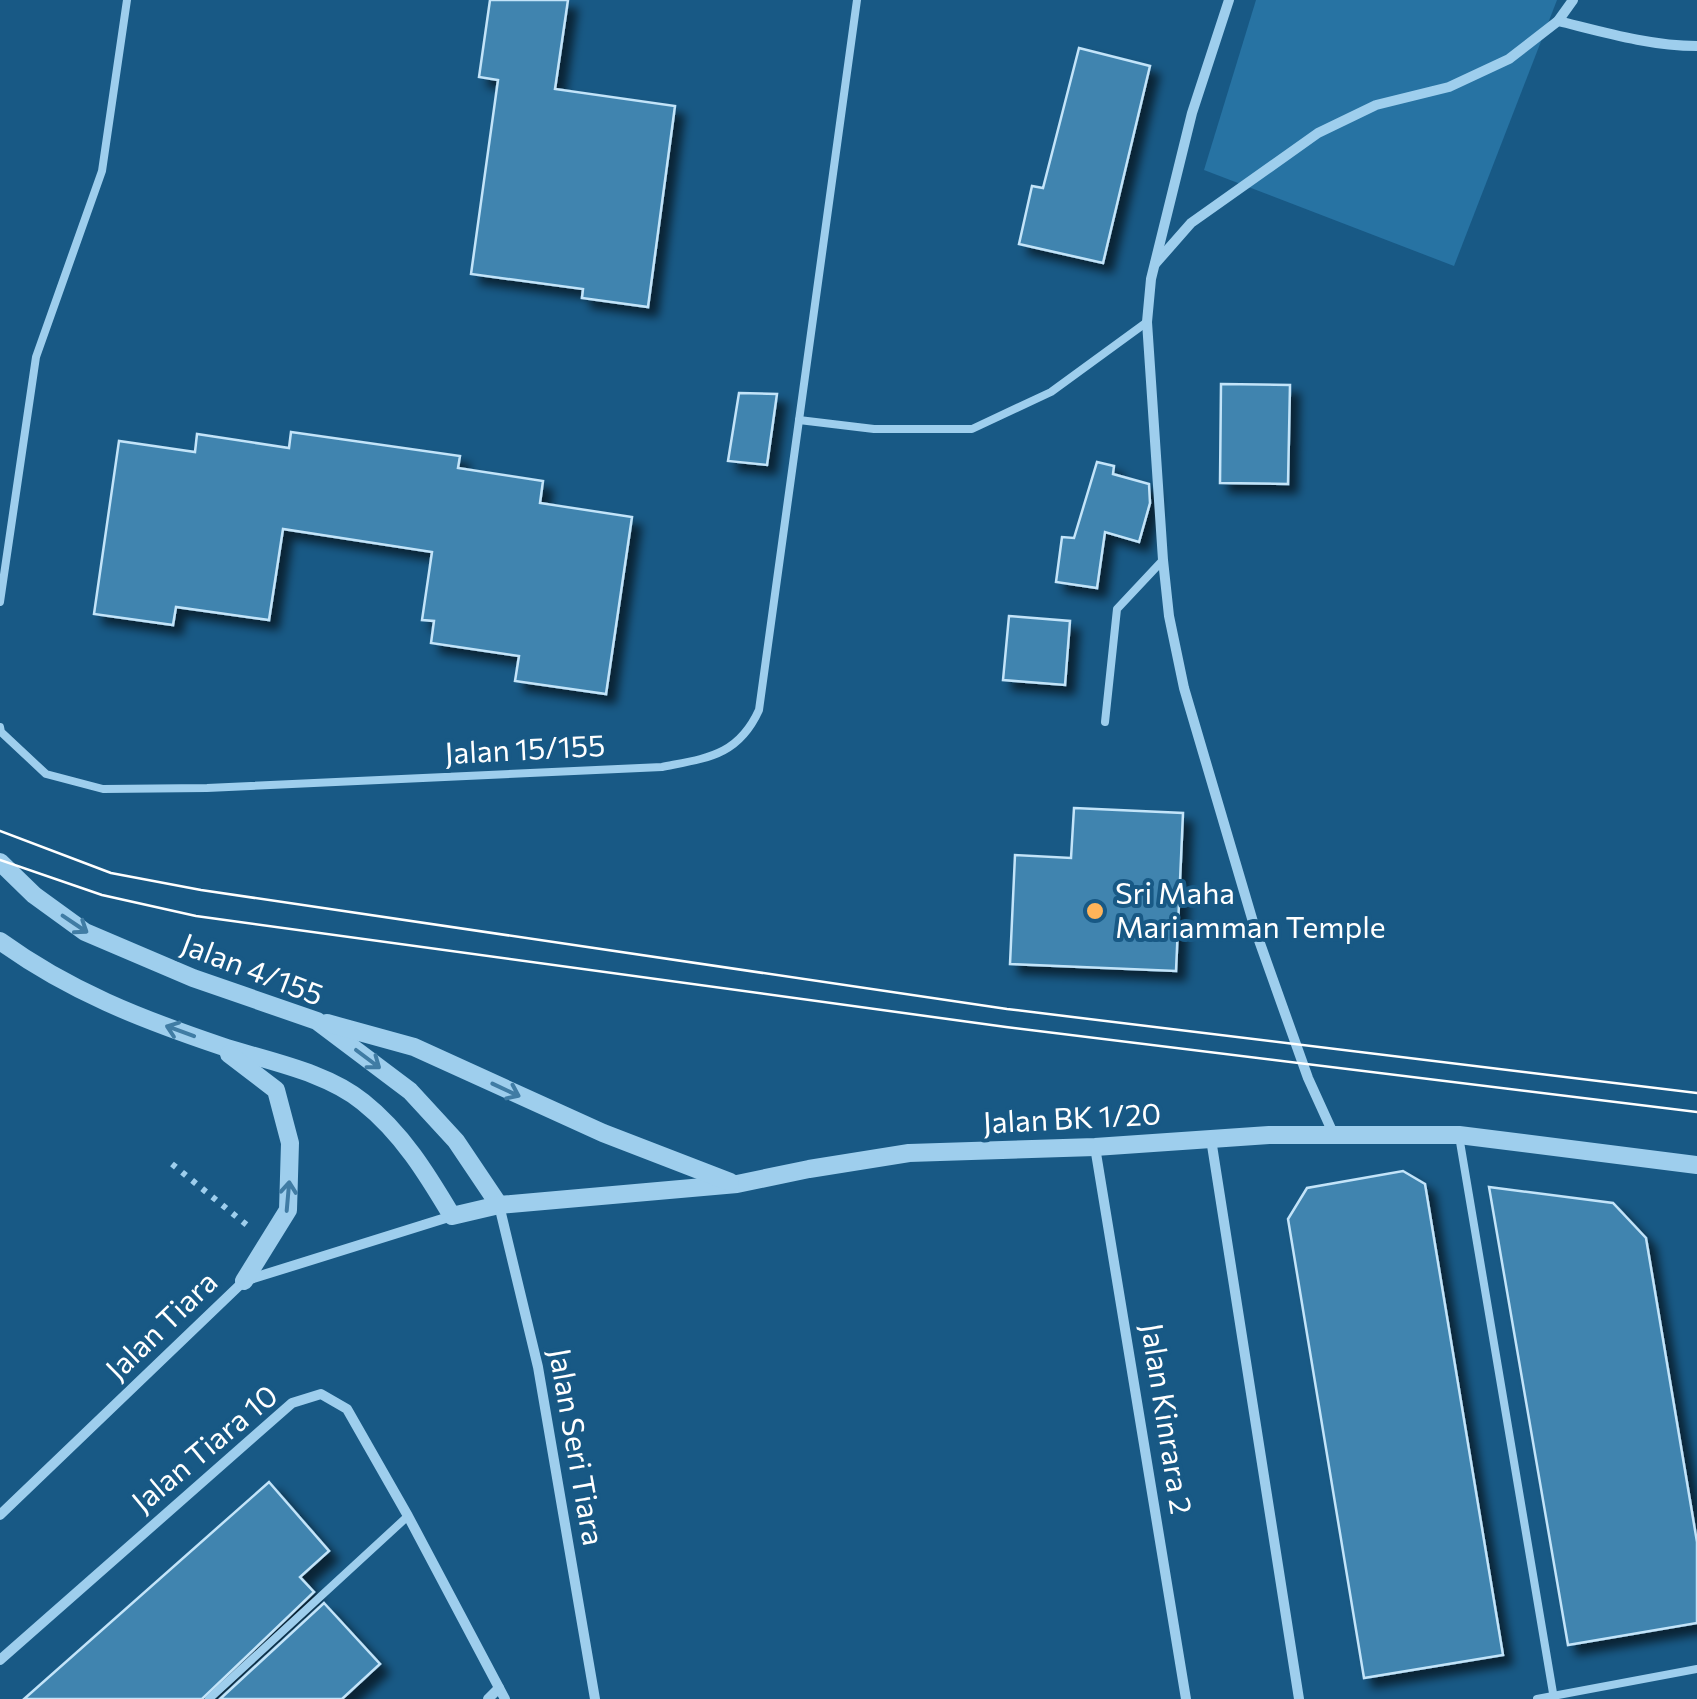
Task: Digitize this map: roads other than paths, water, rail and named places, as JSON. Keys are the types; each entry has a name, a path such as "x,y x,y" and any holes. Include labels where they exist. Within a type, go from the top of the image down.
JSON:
{"street":[{"path":"1230,0 1192,113 1154,265 1147,322 1163,560 1169,616 1184,688 1222,819 1282,1005 1333,1133"},
{"path":"1154,265 1191,223 1318,132 1376,105 1449,87 1509,59 1558,21 1573,0"},
{"path":"1558,21 1674,46 1697,46"},
{"name":"Jalan 4/155","path":"0,862 34,895 84,932 194,978 317,1020 410,1091 456,1141 498,1205"},
{"path":"0,942 102,1003 318,1078 360,1098 392,1127 425,1170 452,1216"},
{"path":"317,1020 414,1048 603,1133 738,1184"},
{"path":"216,1044 276,1090 290,1144 288,1210 244,1281"},
{"name":"Jalan BK 1/20","path":"452,1216 498,1205 738,1184 909,1153 1333,1133 1459,1135 1697,1165"},
{"path":"1210,1139 1299,1699"},
{"name":"Jalan Kinrara 2","path":"1095,1147 1186,1699"},
{"name":"Jalan Seri Tiara","path":"498,1205 538,1367 596,1699"},
{"name":"Jalan Tiara","path":"0,1515 244,1281 452,1216"},
{"name":"Jalan Tiara 10","path":"0,1660 292,1403 321,1394 347,1409 502,1694"},
{"path":"488,1699 502,1694"}],"lane":[{"path":"0,602 36,357 102,171 127,0"},
{"name":"Jalan 15/155","path":"0,728 46,774 104,789 207,788 662,767 719,756 751,726 759,710 857,0"},
{"path":"799,420 874,429 972,429 1051,392 1147,322"},
{"path":"1105,722 1117,608 1163,560"},
{"path":"1459,1135 1554,1698"},
{"path":"209,1699 408,1516"},
{"path":"1537,1699 1697,1670"}],"tram line":[{"path":"0,831 111,873 201,890 1007,1009 1697,1093"},
{"path":"0,860 102,895 196,916 1006,1027 1697,1112"}],"place":[{"name":"Sri Maha Mariamman Temple","path":"1095,911"}]}
